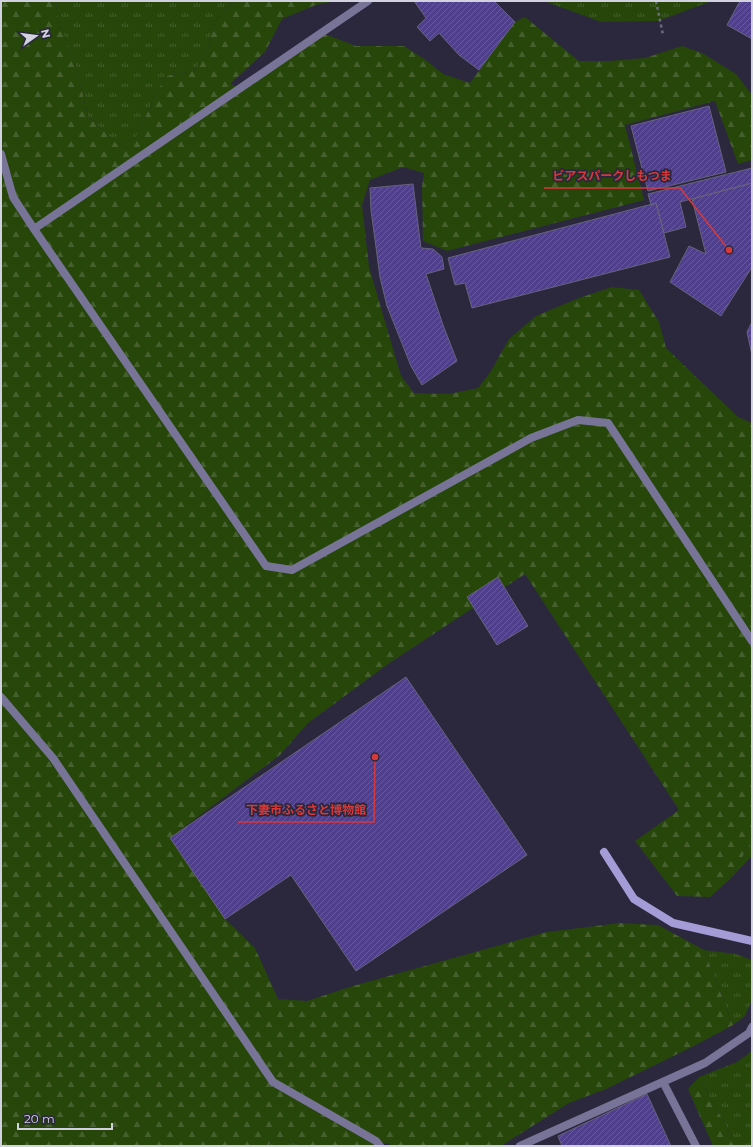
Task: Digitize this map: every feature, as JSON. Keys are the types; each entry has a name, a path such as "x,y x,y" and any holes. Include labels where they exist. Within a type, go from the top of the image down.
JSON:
{"street":[{"path":"604,852 634,899 673,923 752,941"}],"lane":[{"path":"34,229 368,1"},
{"path":"1,154 13,197 266,566 292,570 531,438 578,420 608,423 752,641"},
{"path":"1,697 53,758 273,1082 376,1141 380,1146"},
{"path":"520,1146 705,1063 749,1033 752,1027"},
{"path":"663,1082 696,1146"}],"path":[{"path":"656,1 663,35"}],"green space":[{"path":"1,1 56,1 58,20 75,62 88,116 119,146 136,137 166,76 196,70 208,47 216,20 234,1 336,1 316,5 282,19 265,52 230,84 241,88 322,33 356,46 404,46 427,61 443,74 470,83 515,22 525,17 579,61 609,61 645,58 682,46 702,53 736,74 752,95 752,160 738,164 715,101 625,125 644,200 447,251 423,241 422,187 424,173 403,167 370,180 362,205 369,267 401,376 414,393 449,394 478,388 491,371 509,339 536,316 579,298 612,287 639,290 659,322 666,348 738,417 752,423 752,839 730,879 710,897 677,896 635,841 679,810 525,574 391,662 308,723 280,755 170,838 225,919 255,948 278,999 307,1001 353,986 547,932 620,923 658,925 704,950 733,1025 694,1046 606,1089 569,1103 501,1146 390,1146 388,1143 377,1146 307,1146 277,1137 267,1146 1,1146"},
{"path":"56,1 234,1 216,20 208,47 196,70 166,76 136,137 119,146 88,116 75,62 58,20"},
{"path":"544,1 712,1 658,21 601,22"},
{"path":"752,839 752,856 730,879"},
{"path":"704,950 736,954 752,960 752,1000 745,1016 733,1025"},
{"path":"752,1051 752,1146 737,1146 699,1077 737,1062"},
{"path":"699,1077 737,1146 713,1146 688,1089"},
{"path":"277,1137 304,1145 307,1146 267,1146"}],"building":[{"path":"414,1 494,1 515,22 479,70 459,55 439,33 430,41 417,27 426,18"},
{"path":"740,1 752,1 752,39 727,25"},
{"path":"709,106 726,172 648,191 631,126"},
{"path":"752,168 752,183 680,202 686,227 664,233 656,203 651,205 648,194"},
{"path":"752,183 752,267 721,316 670,282 689,246 706,254 692,199"},
{"path":"413,184 421,248 433,249 442,257 444,269 426,274 457,361 422,385 411,366 387,306 380,277 371,210 370,188"},
{"path":"656,203 670,257 472,308 465,283 455,285 448,258"},
{"path":"752,322 752,355 747,332"},
{"path":"498,577 528,626 497,645 467,597"},
{"path":"406,677 527,855 356,971 291,875 225,919 170,838"},
{"path":"647,1094 671,1146 562,1146 558,1136"}],"place":[{"name":"ビアスパークしもつま","path":"729,250"},
{"name":"下妻市ふるさと博物館","path":"375,757"}]}
